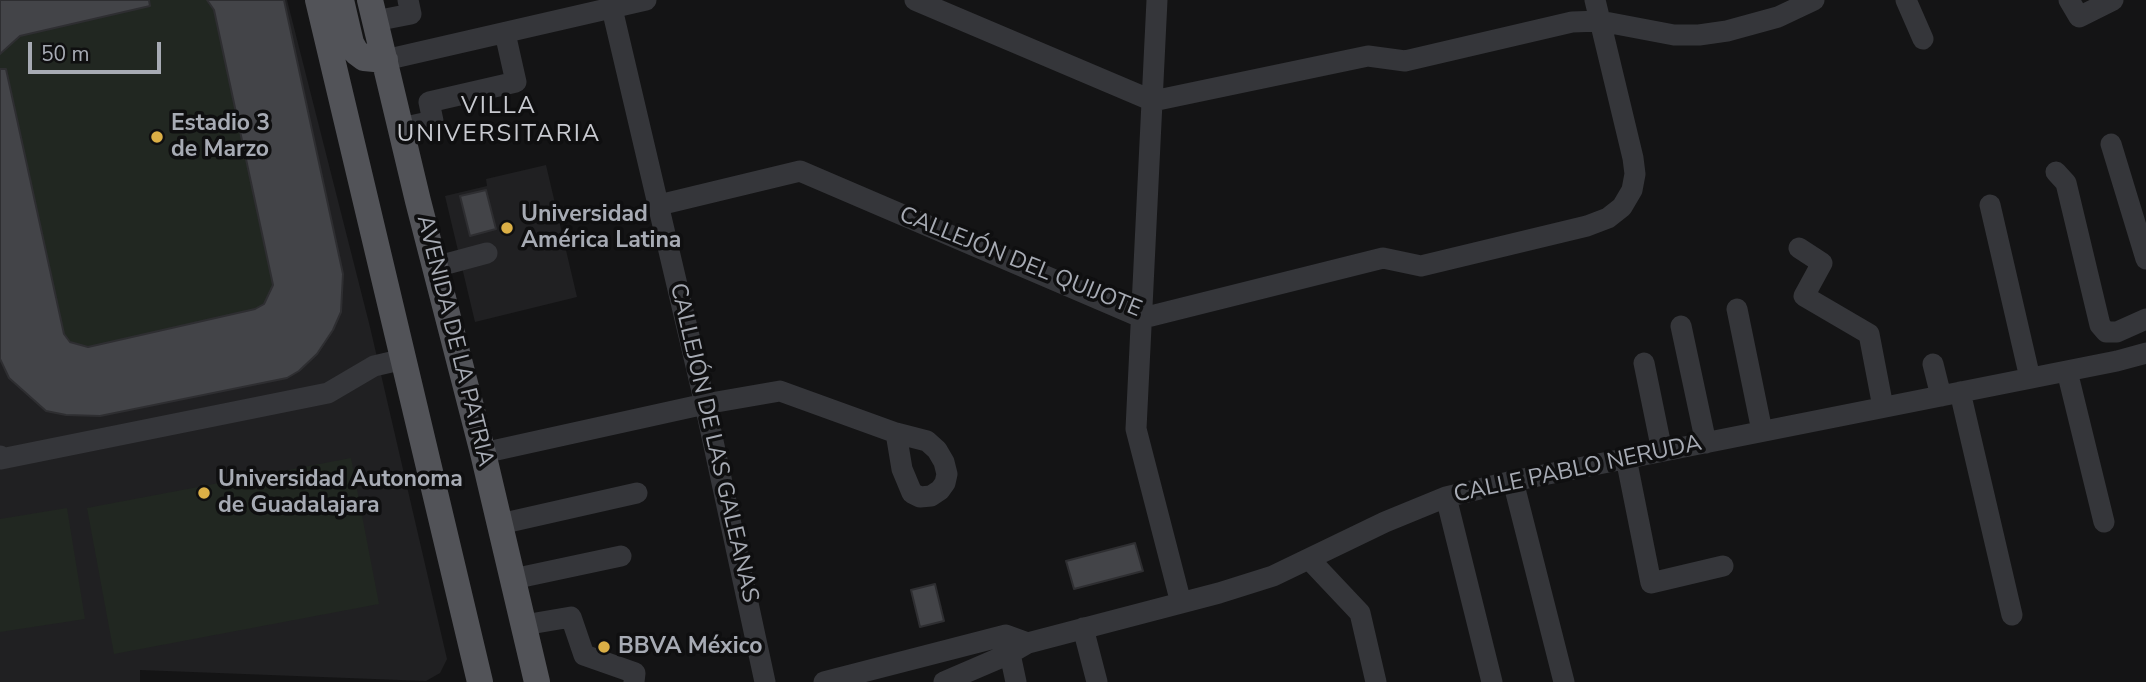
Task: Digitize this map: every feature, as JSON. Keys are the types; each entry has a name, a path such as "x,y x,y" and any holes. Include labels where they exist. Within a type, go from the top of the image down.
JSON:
{"main road":[{"path":"318,0 481,682"},
{"path":"341,0 351,43 356,52 364,58 385,60"},
{"name":"AVENIDA DE LA PATRIA","path":"373,10 537,682"}],"street":[{"path":"373,10 411,14 408,0"},
{"path":"385,60 505,33 611,4 646,0"},
{"path":"915,0 1153,101 1368,56 1405,61 1572,22 1600,21 1662,34 1699,35 1752,25 1814,0"},
{"path":"1157,0 1136,429 1181,603"},
{"name":"CALLEJÓN DEL QUIJOTE","path":"659,205 800,171 1143,318 1383,258 1421,266 1587,226 1608,218 1622,207 1632,190 1635,174 1633,158 1595,0"},
{"path":"1906,0 1923,39"},
{"path":"2069,0 2079,17 2113,0"},
{"name":"CALLEJÓN DE LAS GALEANAS","path":"611,4 705,404 765,682"},
{"path":"401,128 433,121 429,102 516,82 505,33"},
{"path":"2111,144 2146,259"},
{"path":"2056,172 2066,183 2100,325 2106,332 2117,331 2146,319"},
{"path":"1990,205 2030,378"},
{"path":"1799,248 1822,263 1804,296 1870,334 1883,407"},
{"path":"435,267 487,253"},
{"path":"1737,309 1762,431"},
{"path":"1681,326 1706,443"},
{"name":"CALLE PABLO NERUDA","path":"824,682 902,660 1028,643 1273,576 1385,522 1446,497 1513,481 2146,353"},
{"path":"0,456 1,460 328,393 374,366 404,359"},
{"path":"1644,363 1662,451"},
{"path":"1933,364 1950,394 2012,615"},
{"path":"2067,371 2104,522"},
{"path":"483,453 705,404 780,391 896,433"},
{"path":"1626,458 1651,583 1723,566"},
{"path":"1513,481 1564,682"},
{"path":"500,524 637,493"},
{"path":"1446,497 1492,682"},
{"path":"513,579 621,556"},
{"path":"1310,560 1360,613 1376,682"},
{"path":"524,625 571,617 584,655 635,673 634,682"},
{"path":"1083,628 1097,682"},
{"path":"1008,644 1016,682"},
{"name":"CALLE PABLO NERUDA","path":"944,682 1008,644"},
{"path":"868,682 884,675 902,660"}],"shaded area":[{"name":"Universidad Autonoma de Guadalajara","path":"0,0 287,0 370,327 447,659 440,673 426,681 140,670 140,682 0,682"},
{"name":"Estadio 3 de Marzo","path":"0,0 284,0 341,312 317,354 300,371 287,378 100,416 66,415 46,411 9,378 0,359"},
{"name":"Universidad América Latina","path":"546,165 577,297 475,322 445,196 487,186 486,179"},
{"path":"351,458 379,604 114,654 87,508"},
{"path":"67,508 85,619 0,632 0,519"}],"building":[{"path":"0,0 149,0 150,6 20,36 0,54"},
{"name":"Estadio 3 de Marzo","path":"207,0 284,0 343,274 341,312 317,354 287,378 100,416 66,415 46,411 9,378 0,359 0,69 6,69 64,334 70,342 88,347 255,309 264,304 273,285 214,10"},
{"path":"486,190 496,229 470,236 460,196"},
{"path":"1135,543 1143,571 1074,589 1066,561"},
{"path":"935,584 944,621 920,627 911,590"}],"place":[{"name":"Estadio 3 de Marzo","path":"157,137"},
{"name":"Universidad América Latina","path":"507,228"},
{"name":"Universidad Autonoma de Guadalajara","path":"204,493"},
{"name":"BBVA México","path":"604,647"}],"district":[{"name":"VILLA UNIVERSITARIA","path":"499,121"}]}
